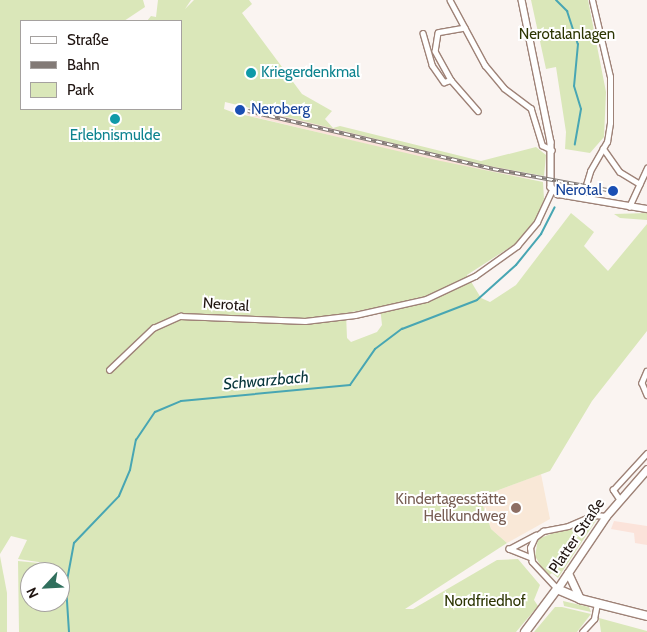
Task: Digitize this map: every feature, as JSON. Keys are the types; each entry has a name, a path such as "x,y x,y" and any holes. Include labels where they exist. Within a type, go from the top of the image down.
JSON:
{"main road":[{"name":"Platter Straße","path":"557,589 606,516 647,469"},
{"path":"568,573 580,599"},
{"path":"525,632 557,589 580,599 647,616"}],"street":[{"path":"450,0 489,72 504,88 533,110 542,146 552,150"},
{"name":"Nerotal","path":"108,370 153,328 180,316 305,321 355,315 426,299 475,276 522,242 537,222 552,190 549,182 552,150 522,0"},
{"path":"582,198 590,172 604,148 610,131 611,87 592,0"},
{"path":"465,28 443,31 435,36 436,56 451,80 478,111"},
{"path":"423,33 432,66 444,82 451,80"},
{"path":"604,148 620,172 640,184"},
{"path":"629,207 647,168"},
{"path":"552,190 582,198 647,209"},
{"path":"647,371 642,383 647,396"},
{"name":"Platter Straße","path":"619,500 613,490 647,453"},
{"path":"557,589 531,558 509,549 538,534 594,515 606,516"},
{"path":"531,558 531,545 538,534"},
{"path":"582,632 593,621 597,603"}],"shaded area":[{"path":"249,108 531,175 531,179 436,161 247,115"},
{"name":"Kindertagesstätte Hellkundweg","path":"541,474 550,519 507,543 491,529 480,497"},
{"path":"614,521 647,526 647,545 635,543 634,533 611,529"}],"green space":[{"name":"Nordfriedhof","path":"0,0 143,0 145,7 126,20 20,20 20,110 182,110 182,20 148,20 151,16 156,17 158,0 191,0 185,9 194,0 249,0 252,4 242,13 302,94 332,111 325,119 333,128 340,126 481,161 536,147 546,155 544,176 478,164 225,102 224,109 232,112 436,160 543,182 544,199 535,223 521,240 467,275 481,298 490,302 516,285 571,213 594,232 584,246 608,271 647,224 647,331 592,401 550,471 480,497 491,529 507,543 405,609 413,609 497,560 518,559 540,585 534,600 538,606 516,632 19,632 18,561 28,562 20,562 20,612 70,612 70,562 38,562 18,559 27,540 11,536 0,554","holes":["380,307 382,325 377,332 351,342 347,338 346,313"]},
{"name":"Nerotalanlagen","path":"531,0 588,0 606,92 604,137 590,153 565,149 566,132 556,67 546,69"},
{"path":"647,213 647,220 620,218 614,214"},
{"path":"589,519 597,519 558,578 552,573 547,577 535,556 538,539"},
{"path":"0,556 7,593 7,632 0,632"},
{"path":"563,601 589,607 591,612 564,606"},
{"path":"555,607 591,614 577,632 534,632"},
{"path":"599,618 647,631 647,632 601,632"}],"waterway":[{"name":"Schwarzbach","path":"556,0 567,11 578,44 574,86 581,109 575,144"},
{"name":"Schwarzbach","path":"69,632 66,586 74,543 119,496 130,470 136,440 155,412 181,401 350,385 375,349 402,329 477,300 516,265 541,234 555,207"}],"railway":[{"path":"248,111 493,169 607,190"}],"place":[{"name":"Kriegerdenkmal","path":"251,73"},
{"name":"Neroberg","path":"240,110"},
{"name":"Erlebnismulde","path":"115,119"},
{"name":"Nerotal","path":"613,191"},
{"name":"Kindertagesstätte Hellkundweg","path":"516,508"}]}
